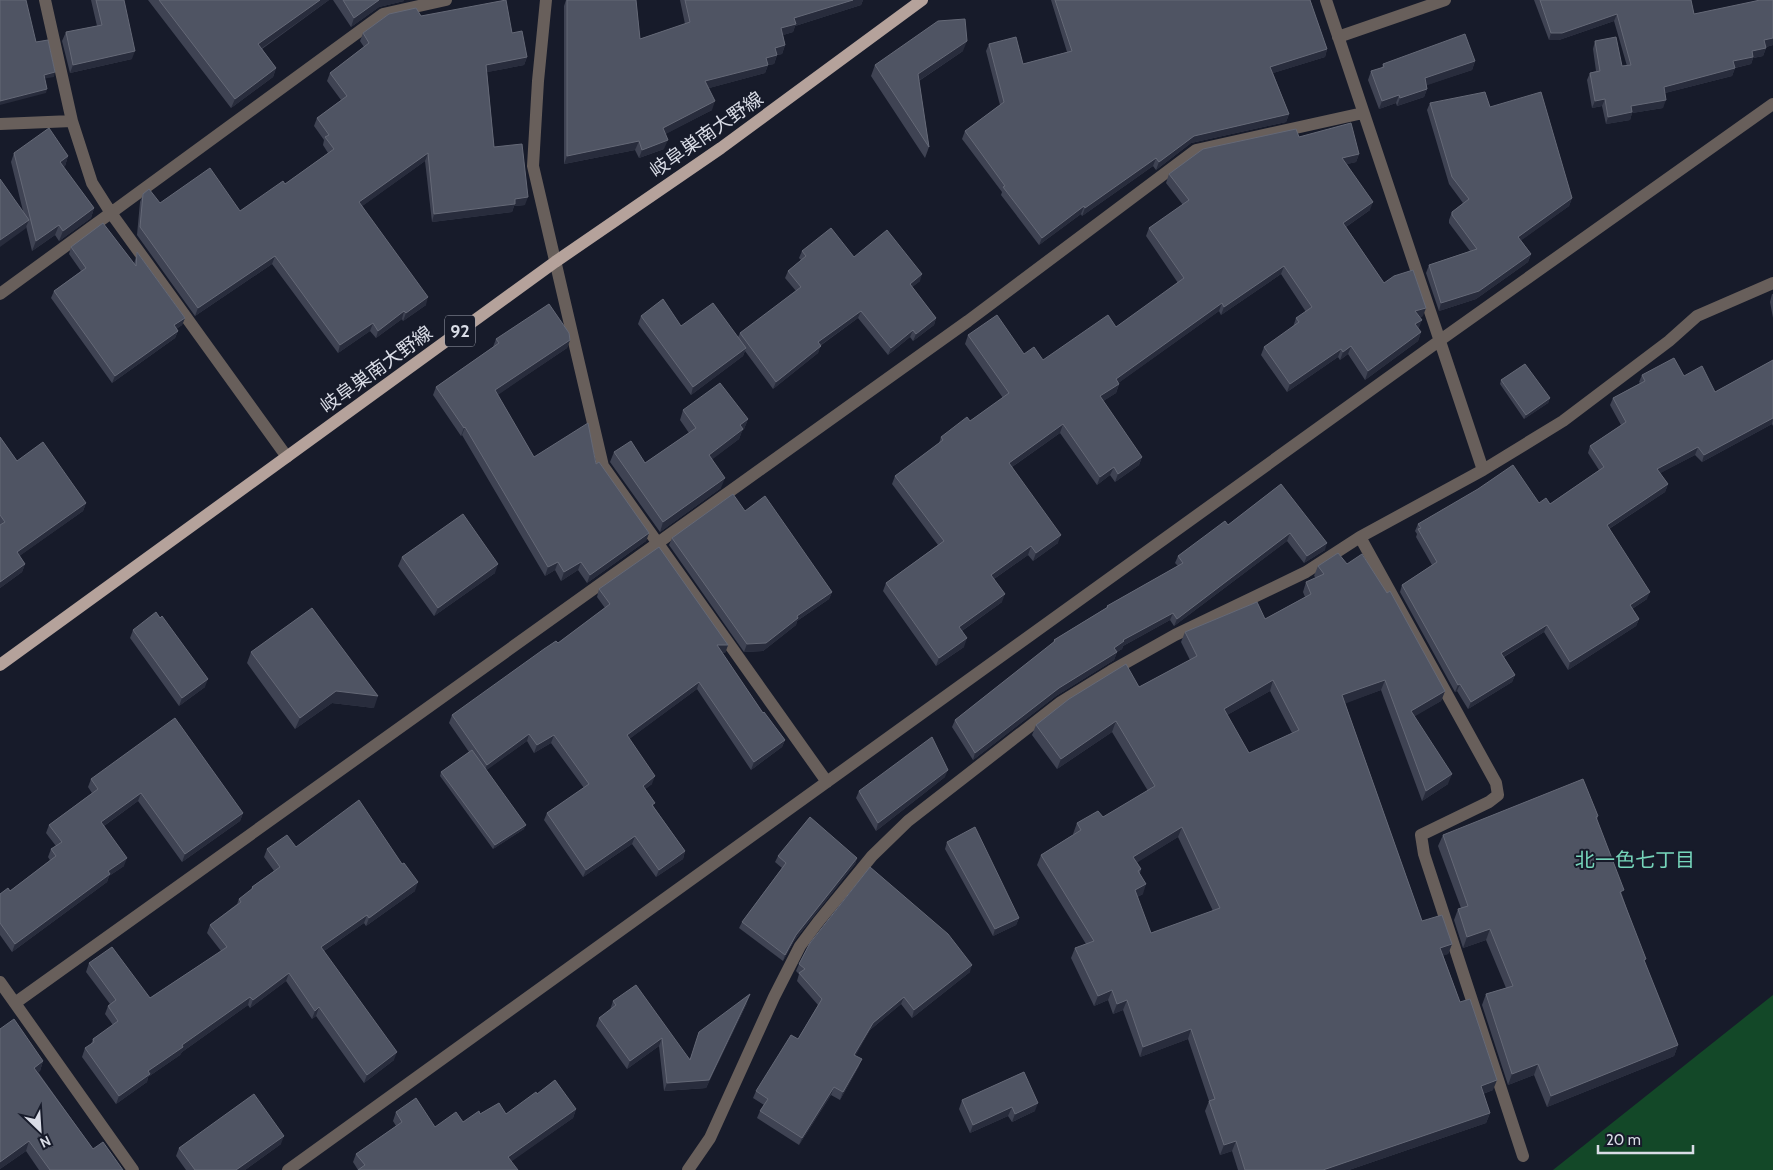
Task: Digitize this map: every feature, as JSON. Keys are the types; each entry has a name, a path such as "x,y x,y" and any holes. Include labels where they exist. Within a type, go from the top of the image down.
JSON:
{"main road":[{"name":"岐阜巣南大野線","path":"0,665 555,262 721,148 922,0"}],"street":[{"path":"45,0 72,121 92,182 111,214 288,457"},
{"path":"0,294 383,14 446,0"},
{"path":"546,0 538,81 533,166 603,466 827,782"},
{"path":"1326,0 1483,470"},
{"path":"1338,37 1445,0"},
{"path":"288,1170 1439,341 1773,104"},
{"path":"15,1003 968,321 1196,150 1363,113"},
{"path":"0,124 72,121"},
{"path":"688,1170 710,1138 774,997 800,946 872,856 908,821 1061,702 1085,687 1175,635 1306,572 1360,537 1483,470 1563,421 1669,341 1697,316 1773,283"},
{"path":"1360,537 1496,783 1498,795 1489,802 1421,835 1424,854 1523,1156"},
{"path":"1,984 134,1170"}],"green space":[{"path":"1773,995 1773,1170 1553,1170"}],"building":[{"path":"0,0 26,0 36,42 48,40 55,72 44,75 47,89 0,101"},
{"path":"96,0 124,0 135,51 73,65 66,32 102,25"},
{"path":"159,0 320,0 258,44 276,68 235,99"},
{"path":"343,0 379,0 354,18"},
{"path":"506,0 512,33 522,31 527,57 486,65 494,147 522,144 528,197 515,199 515,204 434,214 428,153 359,202 428,297 406,313 404,311 378,331 373,323 340,345 275,256 198,308 140,227 143,194 149,189 160,203 210,168 240,211 283,181 285,184 334,149 325,137 329,135 317,118 347,96 330,73 369,43 363,33 389,14 416,8 421,16"},
{"path":"567,0 636,0 640,39 690,22 685,0 853,0 794,18 796,24 781,28 785,45 775,48 777,55 766,58 768,65 705,81 715,101 663,128 668,140 642,150 639,141 567,156"},
{"path":"1055,0 1310,0 1327,49 1270,67 1289,114 1194,136 1159,162 1156,158 1085,208 1084,206 1042,238 1003,187 1005,186 965,131 1004,102 989,44 1016,37 1023,64 1072,51"},
{"path":"1540,0 1691,0 1694,14 1760,0 1773,0 1773,38 1764,40 1766,48 1752,51 1753,57 1733,61 1735,68 1664,87 1666,100 1631,106 1632,112 1608,117 1605,99 1595,101 1590,73 1600,71 1595,41 1616,37 1622,66 1631,65 1617,14 1562,33 1551,33"},
{"path":"965,19 967,41 918,74 929,147 875,65 938,21"},
{"path":"1465,34 1475,61 1425,78 1427,89 1400,98 1399,95 1382,101 1371,71 1384,67 1383,64"},
{"path":"1485,92 1490,107 1541,92 1572,198 1518,237 1531,254 1479,291 1441,303 1429,265 1477,249 1452,215 1452,212 1469,199 1452,177 1430,103"},
{"path":"1351,123 1359,154 1342,158 1373,202 1343,223 1384,283 1394,276 1413,270 1426,308 1415,311 1422,320 1415,324 1421,332 1368,371 1351,346 1343,352 1341,349 1290,384 1264,347 1299,322 1296,318 1312,307 1284,266 1224,307 1222,303 1116,379 1119,384 1100,396 1142,457 1118,474 1114,467 1100,477 1063,424 1009,463 1061,535 1036,553 1031,546 991,575 1005,594 959,627 967,638 939,658 886,583 944,541 895,476 943,440 941,437 967,417 970,421 1009,393 968,335 997,315 1024,354 1034,347 1043,360 1108,315 1116,327 1184,278 1149,228 1189,200 1169,174 1203,149 1296,129 1299,137"},
{"path":"49,128 68,156 60,162 94,208 63,231 59,225 36,241 14,153"},
{"path":"0,179 29,220 0,240"},
{"path":"103,223 136,266 137,252 185,318 174,325 178,331 115,376 54,291 86,268 71,247"},
{"path":"831,228 854,257 887,230 922,274 910,284 936,318 916,334 913,330 891,348 861,311 818,342 821,346 776,382 740,333 801,287 788,271 806,256 802,251"},
{"path":"663,299 681,326 713,303 746,348 693,387 641,316"},
{"path":"549,304 569,333 570,340 495,390 534,457 588,423 596,464 599,462 649,533 590,575 581,562 564,572 558,562 548,567 465,427 436,387 499,343 496,339"},
{"path":"1674,358 1684,376 1702,366 1715,392 1773,360 1773,418 1704,455 1698,447 1657,469 1668,484 1607,525 1650,592 1630,605 1639,619 1570,662 1547,625 1501,653 1515,675 1471,702 1460,684 1458,685 1402,585 1437,562 1418,529 1421,528 1418,524 1478,489 1513,465 1539,503 1546,498 1550,504 1604,467 1590,446 1626,422 1613,398 1645,381 1642,375"},
{"path":"1525,364 1550,398 1526,415 1501,380"},
{"path":"720,383 748,419 740,425 743,429 709,455 725,478 663,522 614,452 631,441 645,463 696,428 683,410"},
{"path":"0,437 17,461 43,442 86,503 17,552 25,564 0,582 0,525 5,522 0,515"},
{"path":"1281,484 1327,543 1307,556 1290,533 1177,619 1173,613 1123,640 1114,648 1117,652 1059,688 975,753 955,720 1054,640 1107,606 1183,563 1178,556 1225,521 1228,525"},
{"path":"733,494 745,511 765,496 832,592 797,616 798,618 766,643 747,644 672,538"},
{"path":"463,514 498,564 438,608 402,557"},
{"path":"659,547 728,645 717,645 763,713 785,740 754,762 699,682 627,735 655,776 643,786 655,803 652,805 685,851 659,870 635,836 586,870 547,813 589,784 554,735 537,745 529,734 487,765 452,715 544,649 556,641 558,643 610,604 599,589"},
{"path":"1338,553 1347,564 1362,554 1387,593 1390,591 1445,691 1411,711 1452,774 1426,791 1385,680 1342,695 1422,921 1442,915 1452,944 1440,948 1460,1002 1470,999 1497,1080 1481,1086 1490,1113 1323,1170 1245,1170 1236,1141 1224,1145 1209,1101 1215,1099 1191,1029 1143,1047 1127,1000 1117,1004 1112,990 1098,996 1075,948 1094,941 1041,855 1081,830 1077,823 1098,811 1103,817 1155,786 1116,721 1061,759 1036,725 1069,699 1126,664 1139,687 1197,656 1185,632 1257,602 1265,619 1311,594 1306,582 1324,574 1318,566","holes":["1273,680 1299,730 1249,753 1224,709","1182,827 1220,908 1151,933 1135,890 1146,884 1138,871 1141,869 1133,857"]},
{"path":"312,608 378,696 336,691 300,718 251,652"},
{"path":"156,612 160,618 162,616 208,679 182,698 133,630"},
{"path":"175,718 243,813 185,854 141,793 101,822 127,858 108,871 110,874 15,944 0,923 0,894 8,888 10,891 56,856 51,849 62,842 49,825 98,789 91,779"},
{"path":"932,737 948,770 878,823 859,791"},
{"path":"472,750 526,825 495,845 441,772"},
{"path":"1583,779 1624,890 1620,892 1646,959 1644,960 1678,1045 1551,1096 1538,1064 1512,1074 1486,994 1513,986 1490,929 1467,937 1458,909 1468,906 1443,835"},
{"path":"359,800 402,864 404,863 418,882 369,918 367,915 321,947 397,1052 367,1075 319,1007 315,1011 289,973 253,1000 250,997 182,1045 183,1047 148,1071 150,1074 119,1096 85,1048 94,1042 93,1039 118,1021 108,1006 116,1000 89,963 112,947 150,998 227,947 210,925 241,902 239,899 252,887 280,867 267,849 287,835 296,847"},
{"path":"810,817 857,858 796,935 785,955 742,922 786,863 778,856"},
{"path":"975,827 1019,918 995,929 947,842"},
{"path":"870,867 948,934 972,965 914,1010 904,997 873,1023 854,1055 862,1059 843,1092 834,1087 802,1138 760,1111 768,1099 756,1091 791,1035 798,1039 822,999 799,973 805,969 799,964 810,943"},
{"path":"636,985 690,1060 699,1032 750,994 709,1080 667,1083 662,1038 630,1061 599,1018 616,1005 613,1001"},
{"path":"14,1019 43,1061 34,1068 93,1149 103,1142 123,1170 50,1170 29,1141 0,1162 0,1029"},
{"path":"1024,1072 1038,1103 1015,1114 1012,1107 973,1125 962,1100"},
{"path":"555,1080 576,1109 508,1157 518,1170 358,1170 365,1165 356,1154 402,1122 396,1112 416,1098 435,1127 456,1112 463,1122 479,1111 480,1114 499,1103 506,1114"},
{"path":"254,1094 284,1136 236,1170 195,1170 179,1148"}],"district":[{"name":"北一色七丁目","path":"1635,860"}]}
